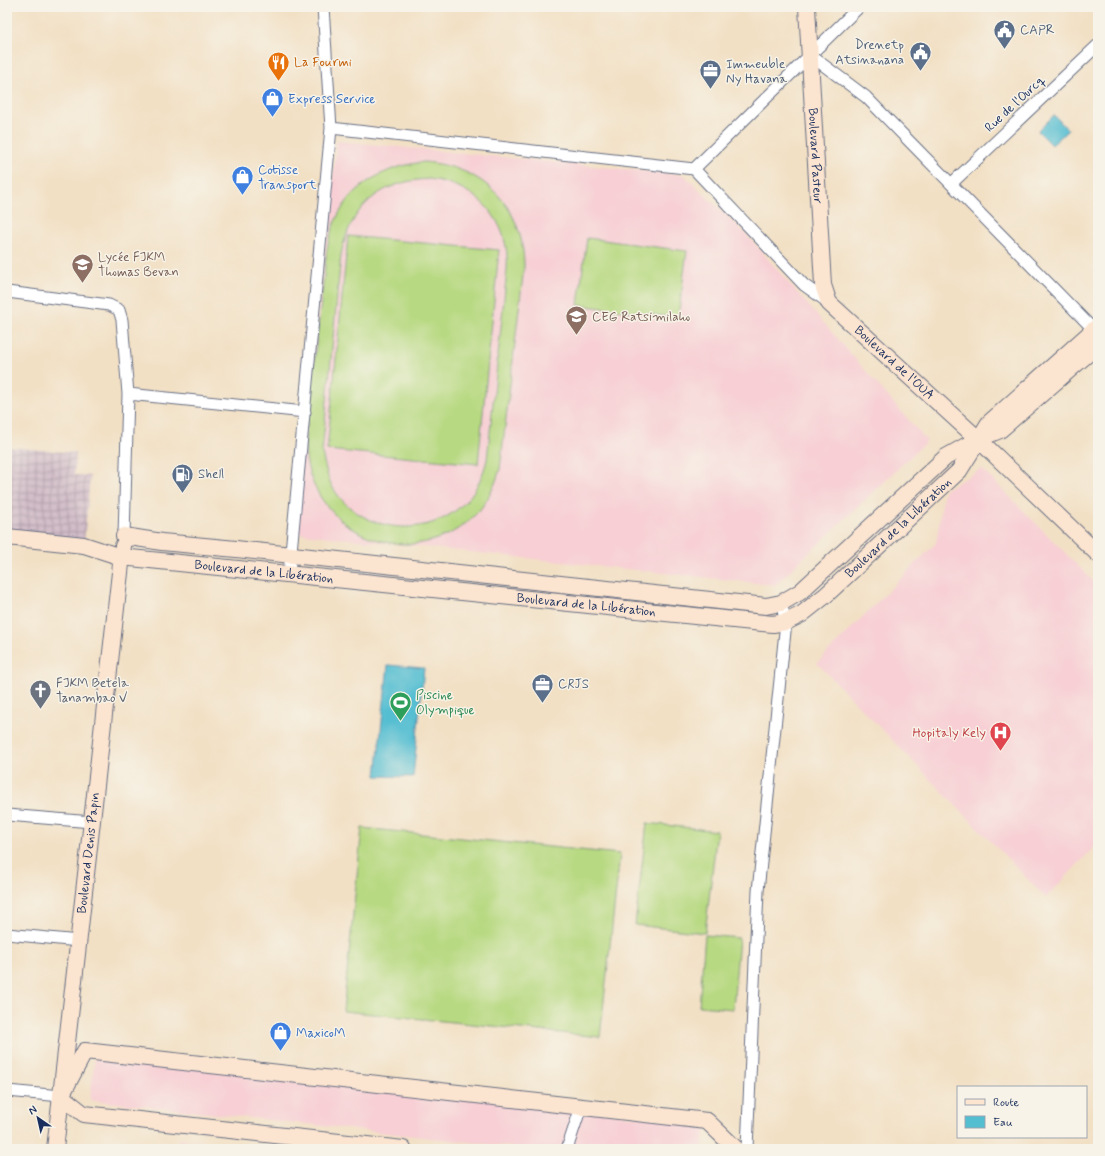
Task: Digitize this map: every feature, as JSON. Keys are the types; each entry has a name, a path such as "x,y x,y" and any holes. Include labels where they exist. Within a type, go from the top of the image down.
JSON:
{"main road":[{"name":"Boulevard Pasteur","path":"807,7 823,285 829,303"},
{"name":"Boulevard de l'OUA","path":"829,303 978,439 1098,554"},
{"name":"Boulevard de la Libération","path":"124,536 162,542 766,606 782,603 800,592 946,457 978,439 1000,430 1097,334"},
{"name":"Boulevard de la Libération","path":"7,537 94,548 121,557 289,573 773,624 786,622 802,614 826,595 959,471 978,439"},
{"path":"94,548 124,536"},
{"name":"Boulevard Denis Papin","path":"55,1149 124,536"},
{"path":"402,1149 84,1114 62,1096 85,1051 707,1121 736,1149"}],"street":[{"path":"289,573 331,128 323,7"},
{"path":"331,128 694,169 859,7"},
{"name":"Rue de l'Ourcq","path":"951,184 1098,46"},
{"path":"810,55 866,97 1097,334"},
{"name":"Boulevard de l'OUA","path":"694,169 804,285 829,303"},
{"path":"7,292 109,305 119,310 122,320 128,394 124,536"},
{"path":"128,394 182,398 305,412"},
{"path":"747,1149 758,891 786,622 782,603"},
{"path":"7,815 92,822"},
{"path":"7,934 79,941"},
{"path":"7,1091 62,1096"},
{"path":"568,1149 582,1107"}],"shaded area":[{"name":"CEG Ratsimilaho","path":"337,141 684,175 746,234 927,441 775,585 293,533"},
{"path":"7,447 76,453 74,475 90,476 84,544 7,534"},
{"name":"Hopitaly Kely","path":"982,469 1098,586 1098,843 1046,898 817,663 936,543 944,490"},
{"path":"95,1056 706,1124 703,1149 530,1149 90,1100"},
{"path":"179,1139 272,1149 178,1149"}],"green space":[{"path":"424,162 446,165 465,172 482,181 508,208 517,226 522,245 524,267 500,469 491,492 478,512 452,532 424,542 395,543 368,536 343,522 323,500 310,474 305,442 327,249 332,230 339,214 348,200 360,188 373,178 406,165","holes":["429,179 462,189 476,197 488,208 497,221 507,252 507,270 487,460 482,476 474,491 467,500 452,513 435,522 416,526 397,527 378,523 361,515 345,503 331,484 322,453 341,255 345,238 360,210 382,191 396,185 412,181"]},
{"path":"348,236 499,250 478,464 327,450"},
{"path":"587,238 687,251 678,318 578,305"},
{"path":"647,823 717,831 705,933 635,925"},
{"path":"362,828 620,854 600,1037 343,1011"},
{"path":"705,935 739,938 733,1009 699,1006"}],"water":[{"path":"1054,115 1068,130 1052,145 1038,131"},
{"name":"Piscine Olympique","path":"388,665 424,668 413,777 376,776"}],"place":[{"name":"CAPR","path":"1004,50"},
{"name":"Drenetp Atsinanana","path":"920,72"},
{"name":"La Fourmi","path":"279,82"},
{"name":"Immeuble Ny Havana","path":"710,90"},
{"name":"Express Service","path":"272,118"},
{"name":"Cotisse Transport","path":"242,196"},
{"name":"Lycée FJKM Thomas Bevan","path":"82,284"},
{"name":"CEG Ratsimilaho","path":"576,336"},
{"name":"Shell","path":"183,494"},
{"name":"CRJS","path":"543,704"},
{"name":"FJKM Betela Tanambao V","path":"40,710"},
{"name":"Piscine Olympique","path":"400,722"},
{"name":"Hopitaly Kely","path":"1001,752"},
{"name":"MaxicoM","path":"280,1052"}]}
